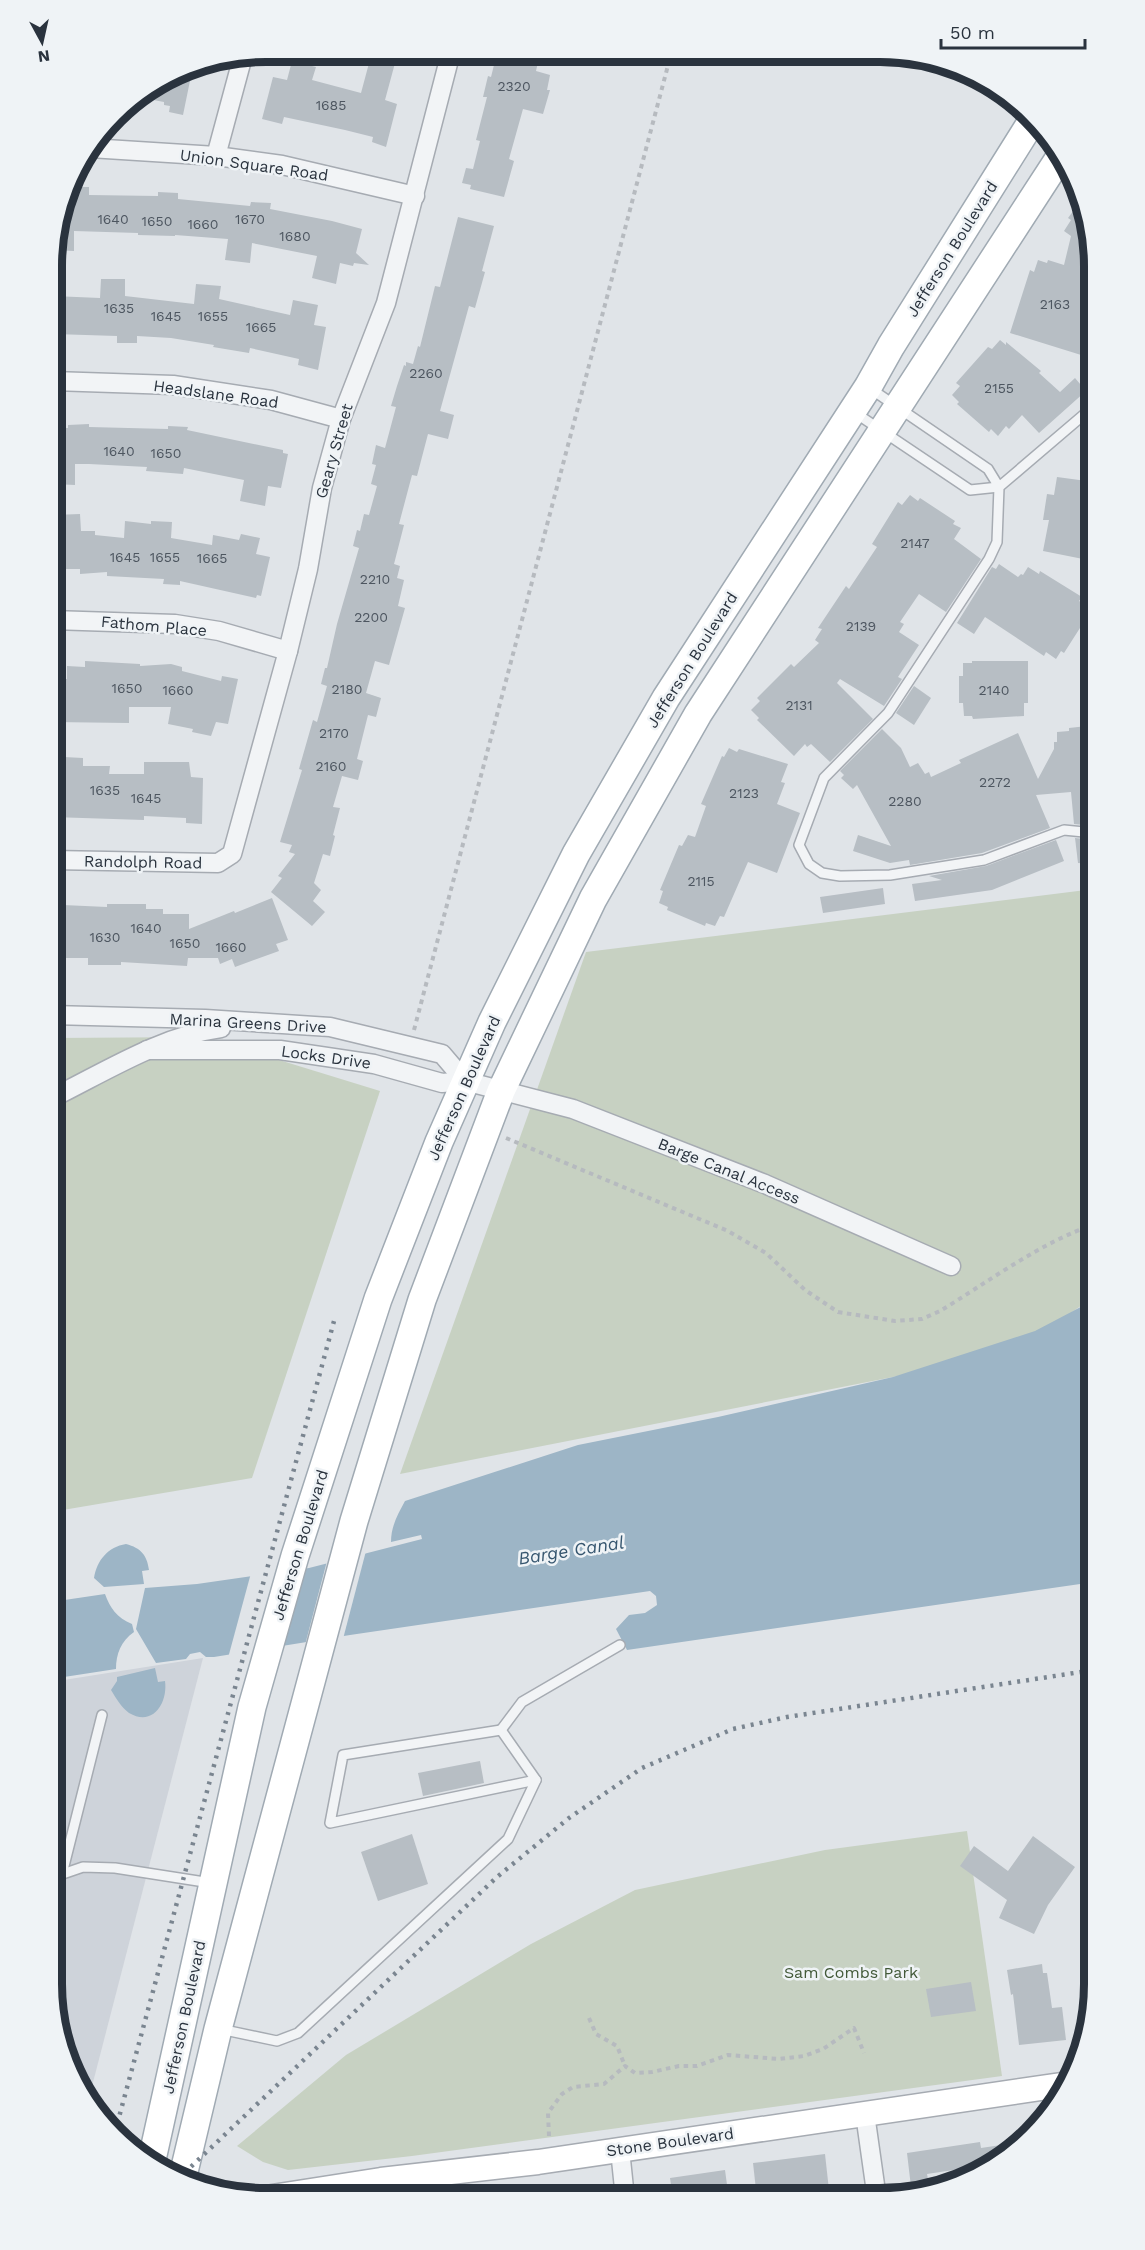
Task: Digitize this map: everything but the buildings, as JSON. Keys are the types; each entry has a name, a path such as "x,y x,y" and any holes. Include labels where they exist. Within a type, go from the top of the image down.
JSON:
{"main road":[{"name":"Jefferson Boulevard","path":"153,2155 252,1707 295,1556 378,1299 465,1081 576,854 666,698 868,387 891,346 1029,127"},
{"name":"Jefferson Boulevard","path":"184,2171 218,2029 354,1521 422,1300 501,1091 593,899 698,714 1056,164"}],"street":[{"name":"Geary Street","path":"232,854 288,651 308,569 321,488 341,419 386,303 448,62"},
{"path":"216,156 241,63"},
{"name":"Union Square Road","path":"99,149 216,156 305,170 415,196"},
{"name":"Headslane Road","path":"62,381 173,385 271,400 341,419"},
{"name":"Fathom Place","path":"62,620 175,624 219,632 288,651"},
{"name":"Randolph Road","path":"62,860 218,863 232,854"},
{"name":"Marina Greens Drive","path":"62,1015 205,1019 330,1027 442,1054 465,1081"},
{"name":"Locks Drive","path":"62,1093 147,1050 200,1031 265,1023"},
{"name":"Locks Drive","path":"147,1050 280,1050 374,1064 442,1083 465,1081 501,1091"},
{"name":"Barge Canal Access","path":"501,1091 573,1109 765,1184 951,1266"},
{"name":"Stone Boulevard","path":"386,2188 502,2167 1056,2086"},
{"path":"865,2114 875,2188"},
{"path":"620,2150 624,2188"}],"lane":[{"path":"868,387 988,469 999,487 997,542 989,559 888,713 824,778 799,845 809,864 822,873 840,876 890,875 984,860 1064,830 1084,832"},
{"path":"852,411 970,490 999,487 1084,415"},
{"path":"536,1780 330,1823 343,1755 501,1730 522,1702 620,1645"},
{"path":"62,1874 102,1715"},
{"path":"501,1730 536,1780"},
{"path":"218,2029 277,2041 298,2033 508,1839 536,1780"},
{"path":"62,1874 83,1867 115,1868 213,1884"}],"path":[{"path":"410,1046 669,62"},
{"path":"485,1133 504,1137 728,1231 766,1253 805,1290 838,1312 868,1318 895,1321 922,1319 940,1311 1043,1248 1083,1229"},
{"path":"589,2018 597,2034 617,2046 625,2066 635,2073 679,2066 697,2066 728,2055 778,2059 804,2056 823,2049 854,2028 864,2053"},
{"path":"549,2136 548,2113 562,2094 573,2087 604,2084 625,2066"}],"shaded area":[{"path":"203,1658 91,2089 72,2050 63,2011 62,1680"}],"green space":[{"path":"1084,890 1083,1304 1010,1354 400,1474 586,952"},
{"path":"204,1037 380,1091 252,1478 62,1510 62,1038"},
{"name":"Sam Combs Park","path":"967,1831 1002,2076 412,2156 288,2170 263,2162 237,2146 346,2055 531,1944 635,1890 825,1850"}],"water":[{"name":"Barge Canal","path":"1083,1306 1083,1584 627,1650 616,1629 629,1615 645,1613 657,1605 656,1596 650,1591 214,1657 206,1657 200,1652 190,1654 186,1659 156,1663 136,1629 145,1588 197,1584 309,1568 422,1539 421,1535 391,1542 397,1515 405,1501 578,1445 718,1417 893,1377 1035,1331"},
{"path":"126,1544 139,1550 147,1560 149,1570 142,1571 144,1584 104,1587 94,1578 101,1560 109,1551"},
{"path":"105,1594 115,1612 132,1624 134,1632 120,1648 116,1669 62,1677 62,1600"},
{"path":"155,1668 158,1682 165,1681 164,1697 157,1711 145,1717 129,1713 111,1690 117,1677"}],"pier":[{"path":"366,1551 343,1639 305,1645 327,1561"},
{"path":"306,1566 283,1649 228,1658 251,1573"}],"railway":[{"path":"117,2124 334,1321"},
{"path":"186,2172 497,1877 569,1818 642,1768 733,1729 787,1717 1083,1672"}]}
